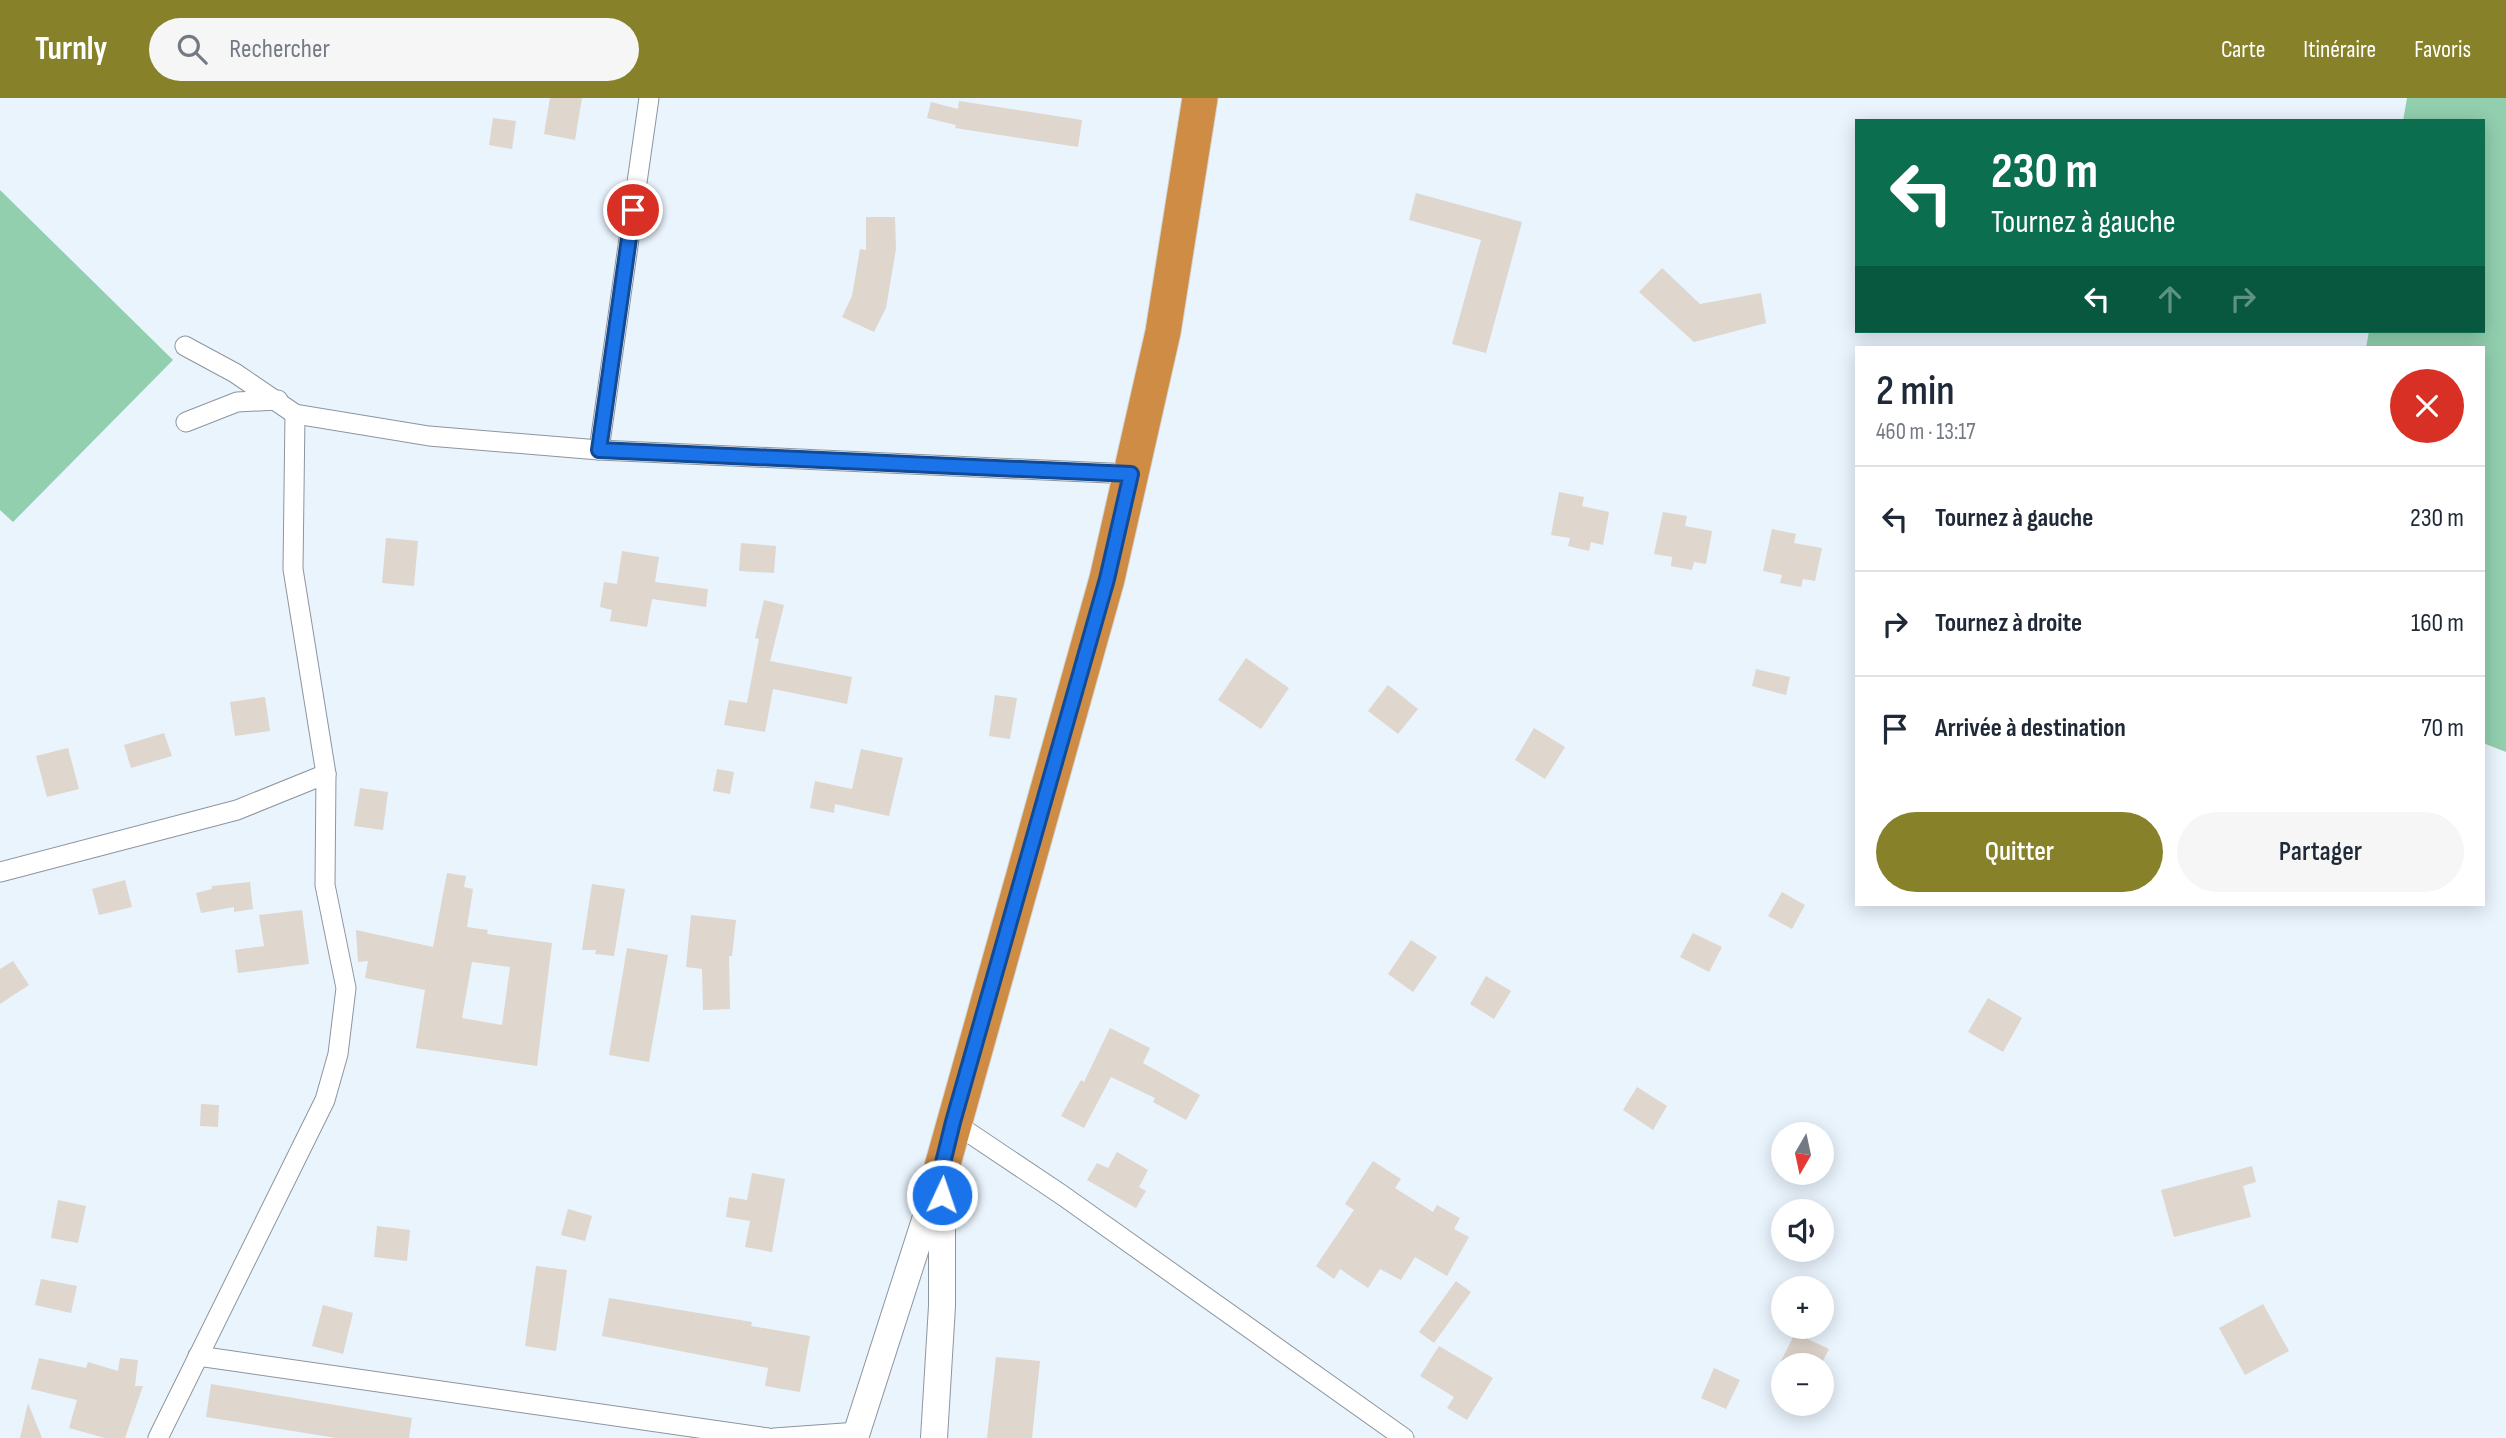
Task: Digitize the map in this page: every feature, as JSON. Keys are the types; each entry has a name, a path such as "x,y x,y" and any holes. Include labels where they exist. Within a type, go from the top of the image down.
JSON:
{"highway":[{"path":"942,1167 1107,579 1163,332 1200,98"}],"street":[{"path":"599,450 649,98"},
{"path":"185,346 278,400 295,414 429,436 599,450 1131,474"},
{"path":"186,422 237,402 278,400"},
{"path":"158,1438 325,1100 338,1054 346,988 325,885 326,774 293,569 295,414"},
{"path":"0,872 237,810 326,774"},
{"path":"953,1122 1062,1195 1404,1438"},
{"path":"774,1438 857,1435 942,1167"},
{"path":"934,1438 942,1306 942,1167"},
{"path":"198,1356 768,1438"}],"green space":[{"path":"2407,98 2506,98 2506,752 2485,744 2485,346 2366,346 2369,333 2485,333 2485,119 2403,119"},
{"path":"0,190 173,360 13,522 0,510"}],"building":[{"path":"550,98 582,98 575,140 544,134"},
{"path":"959,101 1082,120 1078,147 955,128 956,125 927,118 931,102 958,109"},
{"path":"493,118 516,121 512,149 489,145"},
{"path":"1416,193 1522,222 1486,353 1452,344 1481,240 1409,220"},
{"path":"866,217 895,217 896,249 886,308 874,332 842,317 852,296 860,249 866,250"},
{"path":"1662,268 1700,304 1761,293 1766,323 1694,342 1639,292"},
{"path":"1559,492 1584,497 1582,506 1609,512 1603,545 1591,542 1589,551 1568,546 1570,538 1551,535"},
{"path":"1663,512 1687,516 1685,526 1712,531 1706,564 1694,562 1692,570 1671,566 1672,557 1654,554"},
{"path":"1772,529 1796,534 1794,543 1822,548 1815,581 1803,579 1801,587 1780,583 1782,575 1763,571"},
{"path":"386,538 418,541 414,586 382,583"},
{"path":"741,543 776,546 774,573 739,571"},
{"path":"622,551 659,557 655,582 708,589 706,607 652,599 647,627 610,621 612,610 600,607 604,582 617,584"},
{"path":"764,600 784,605 770,661 852,677 847,704 773,689 765,732 724,725 729,700 747,703 759,639 755,638"},
{"path":"1246,658 1289,688 1261,729 1218,700"},
{"path":"1756,669 1790,677 1786,695 1752,686"},
{"path":"1388,685 1418,709 1398,734 1368,711"},
{"path":"995,695 1017,698 1010,739 989,736"},
{"path":"265,697 270,731 235,736 230,702"},
{"path":"1534,728 1565,747 1545,779 1515,760"},
{"path":"164,733 172,756 131,768 124,745"},
{"path":"68,748 79,789 47,797 36,756"},
{"path":"861,749 903,758 889,816 835,804 834,813 810,808 815,781 852,789"},
{"path":"717,769 734,772 730,794 713,791"},
{"path":"360,788 388,792 383,830 354,826"},
{"path":"447,873 466,876 464,887 473,889 467,927 488,930 487,934 552,943 537,1066 416,1048 425,990 365,978 368,961 358,962 356,930 433,947","holes":["472,962 510,967 502,1025 462,1018"]},
{"path":"125,880 132,907 99,915 92,889"},
{"path":"250,882 253,909 234,912 234,907 201,913 196,893 212,889 212,886"},
{"path":"592,884 625,889 614,956 595,954 596,950 582,950"},
{"path":"1782,892 1805,905 1792,929 1768,916"},
{"path":"302,910 309,964 238,973 235,950 264,946 259,915"},
{"path":"691,915 736,920 732,956 729,956 730,1009 703,1010 702,969 686,967"},
{"path":"1693,933 1722,947 1709,972 1680,957"},
{"path":"1411,940 1437,957 1413,992 1388,974"},
{"path":"627,948 668,955 649,1062 609,1055"},
{"path":"13,961 29,985 0,1004 0,969"},
{"path":"1486,976 1511,991 1494,1019 1470,1004"},
{"path":"1988,998 2022,1018 2003,1052 1968,1032"},
{"path":"1110,1028 1150,1048 1143,1063 1200,1095 1186,1120 1153,1102 1155,1098 1111,1077 1084,1128 1061,1116 1081,1080 1084,1082"},
{"path":"1637,1087 1667,1106 1653,1130 1623,1110"},
{"path":"201,1104 219,1105 218,1127 200,1126"},
{"path":"1117,1152 1148,1170 1139,1187 1146,1191 1136,1208 1087,1180 1097,1163 1108,1168"},
{"path":"1373,1161 1401,1179 1395,1188 1433,1212 1437,1205 1460,1218 1454,1229 1469,1237 1447,1276 1415,1257 1401,1280 1380,1269 1368,1288 1340,1269 1334,1279 1316,1266 1354,1210 1345,1204"},
{"path":"2252,1166 2256,1182 2243,1186 2251,1217 2174,1237 2161,1190"},
{"path":"752,1173 785,1179 772,1252 745,1247 750,1221 726,1217 729,1197 747,1200"},
{"path":"58,1200 86,1206 78,1243 51,1238"},
{"path":"568,1209 592,1216 585,1241 561,1235"},
{"path":"377,1226 410,1230 407,1261 374,1257"},
{"path":"536,1266 567,1270 556,1351 525,1346"},
{"path":"41,1279 77,1286 71,1313 35,1305"},
{"path":"1456,1281 1471,1292 1434,1343 1419,1332"},
{"path":"609,1298 752,1322 751,1326 810,1336 800,1392 765,1386 768,1368 602,1336"},
{"path":"2263,1304 2289,1351 2245,1375 2219,1328"},
{"path":"323,1305 353,1313 343,1354 312,1346"},
{"path":"1792,1339 1808,1339 1829,1349 1827,1353 1785,1353"},
{"path":"1439,1346 1493,1378 1467,1420 1447,1408 1454,1397 1420,1376"},
{"path":"996,1357 1040,1361 1032,1438 987,1438"},
{"path":"39,1358 86,1368 88,1362 118,1371 120,1358 138,1360 135,1386 143,1386 125,1438 105,1438 69,1428 77,1400 31,1389"},
{"path":"1714,1368 1740,1380 1726,1409 1701,1398"},
{"path":"211,1384 412,1418 409,1438 336,1438 206,1417"},
{"path":"28,1403 42,1438 20,1438"}],"route":[{"path":"633,210 599,450 1131,474 1107,579 953,1122 942,1167 942,1195"}]}
